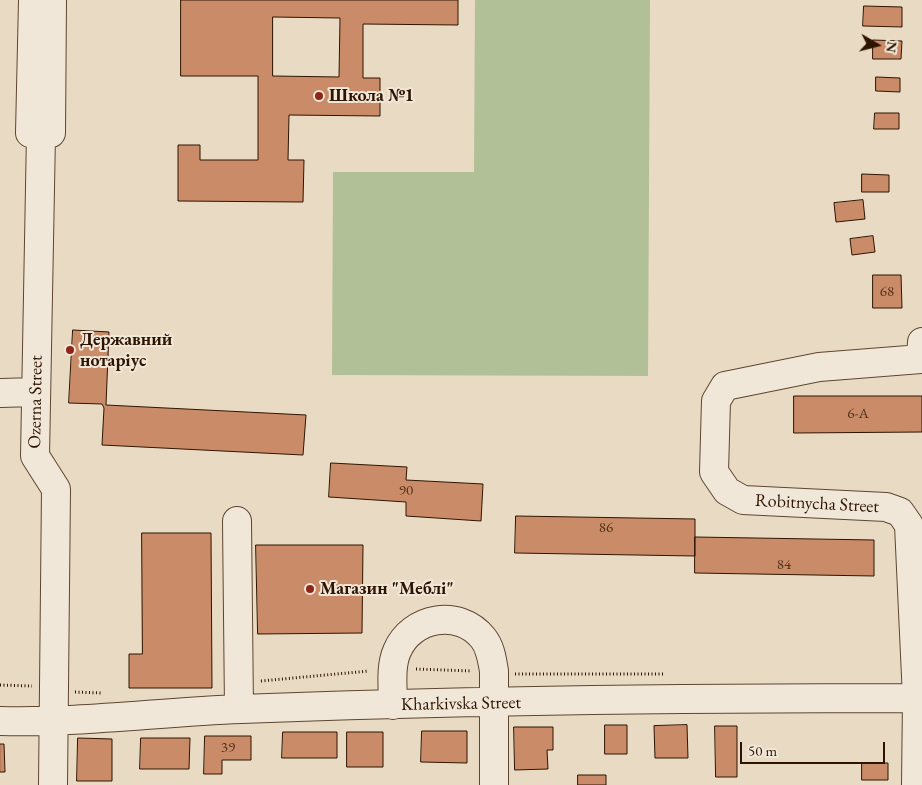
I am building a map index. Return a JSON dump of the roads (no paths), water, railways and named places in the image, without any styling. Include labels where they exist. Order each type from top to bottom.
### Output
[{"type":"street","points":[[33,0],[30,133],[41,134],[51,133],[52,0]]},
{"type":"street","name":"Ozerna Street","points":[[41,134],[35,456],[56,490],[53,785]]},
{"type":"street","name":"Robitnycha Street","points":[[916,785],[919,698],[909,525],[900,512],[886,507],[743,500],[727,491],[714,472],[716,401],[725,386],[820,367],[922,354]]},
{"type":"street","points":[[0,393],[36,392]]},
{"type":"street","points":[[237,521],[239,709]]},
{"type":"street","points":[[393,705],[393,669],[396,652],[405,637],[419,626],[436,620],[454,620],[470,627],[483,638],[491,654],[494,703],[494,785]]},
{"type":"street","name":"Kharkivska Street","points":[[0,721],[54,722],[239,709],[393,705],[919,698]]},
{"type":"place","name":"Школа №1","points":[[319,96]]},
{"type":"place","name":"Державний нотаріус","points":[[70,350]]},
{"type":"place","name":"Магазин \"Меблі\"","points":[[310,589]]}]
